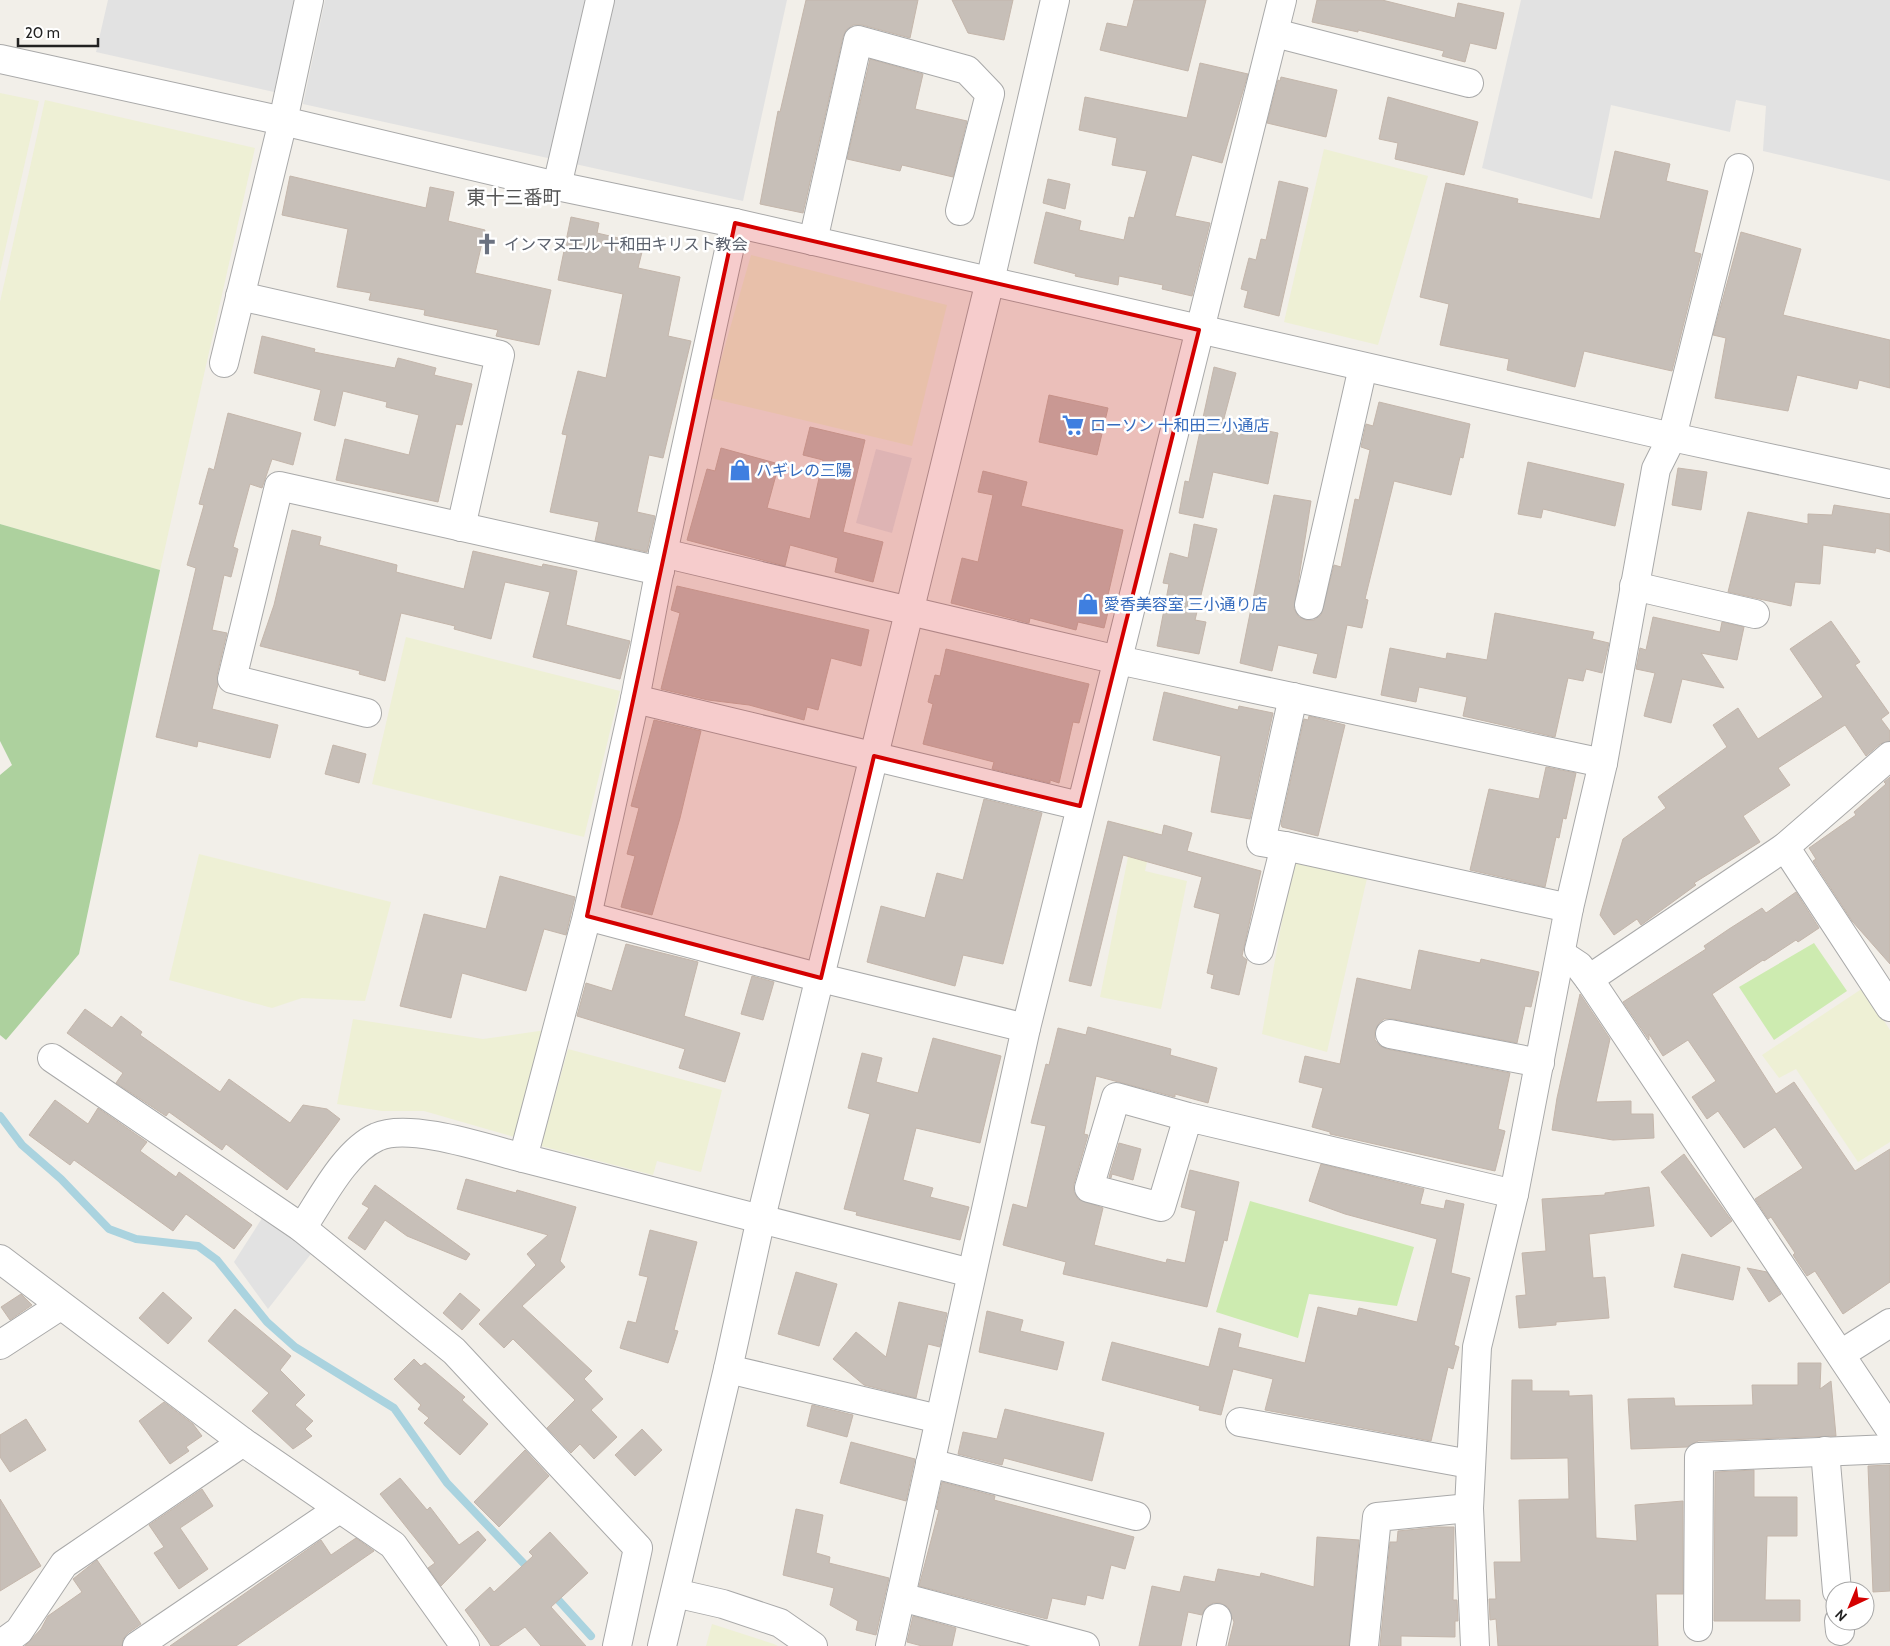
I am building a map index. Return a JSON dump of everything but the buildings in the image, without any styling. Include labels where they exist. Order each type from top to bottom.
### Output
[{"type":"street","points":[[224,363],[283,121],[309,0]]},
{"type":"street","points":[[557,186],[600,0]]},
{"type":"street","points":[[662,1646],[728,1369],[761,1218],[990,281],[1055,0]]},
{"type":"street","points":[[890,1646],[1026,1028],[1282,0]]},
{"type":"street","points":[[1275,33],[1469,82]]},
{"type":"street","points":[[813,241],[858,40],[967,70],[990,94],[960,211]]},
{"type":"street","points":[[0,59],[283,121],[557,186],[735,223],[1672,437],[1890,484]]},
{"type":"street","points":[[1475,1646],[1469,1508],[1476,1347],[1514,1194],[1561,954],[1568,908],[1603,763],[1656,469],[1672,437],[1739,168]]},
{"type":"street","points":[[523,1158],[587,916],[635,699],[662,562],[735,223]]},
{"type":"street","points":[[240,296],[500,355],[461,527]]},
{"type":"street","points":[[1309,605],[1363,367]]},
{"type":"street","points":[[367,713],[232,679],[279,486],[461,527],[662,562],[909,610],[1118,660],[1603,763]]},
{"type":"street","points":[[1634,586],[1755,614]]},
{"type":"street","points":[[1293,697],[1261,842],[1568,908]]},
{"type":"street","points":[[635,699],[1080,806]]},
{"type":"street","points":[[1589,979],[1785,847],[1890,756]]},
{"type":"street","points":[[1258,950],[1285,846]]},
{"type":"street","points":[[1785,847],[1890,1007]]},
{"type":"street","points":[[587,916],[821,978],[1026,1028]]},
{"type":"street","points":[[1561,954],[1579,966],[1589,979],[1842,1354],[1890,1429]]},
{"type":"street","points":[[1390,1034],[1540,1063]]},
{"type":"street","points":[[52,1058],[302,1228],[454,1351],[638,1548],[617,1646]]},
{"type":"street","points":[[1188,1117],[1514,1194]]},
{"type":"street","points":[[302,1228],[342,1167],[357,1151],[377,1137],[402,1132],[440,1138],[523,1158],[761,1218],[971,1274]]},
{"type":"street","points":[[0,1259],[243,1442],[339,1510],[393,1545],[465,1646]]},
{"type":"street","points":[[0,1345],[60,1306]]},
{"type":"street","points":[[1842,1354],[1890,1323]]},
{"type":"street","points":[[728,1369],[939,1419]]},
{"type":"street","points":[[1240,1422],[1470,1464]]},
{"type":"street","points":[[0,1645],[19,1631],[64,1564],[243,1442]]},
{"type":"street","points":[[1698,1627],[1699,1457],[1890,1449]]},
{"type":"street","points":[[1825,1451],[1836,1581]]},
{"type":"street","points":[[930,1463],[1136,1516]]},
{"type":"street","points":[[1364,1646],[1378,1517],[1469,1508]]},
{"type":"street","points":[[137,1646],[339,1510]]},
{"type":"street","points":[[675,1593],[723,1604],[780,1623],[813,1646]]},
{"type":"street","points":[[901,1597],[1085,1646]]},
{"type":"street","points":[[1210,1646],[1217,1618]]},
{"type":"highlighted area","points":[[735,223],[1199,330],[1080,806],[874,756],[821,978],[587,916]]},
{"type":"green space","points":[[0,93],[39,101],[0,272]]},
{"type":"green space","points":[[45,100],[255,148],[160,570],[0,524],[0,302]]},
{"type":"green space","points":[[1324,149],[1428,176],[1378,345],[1284,322]]},
{"type":"green space","points":[[751,255],[947,305],[912,446],[710,398]]},
{"type":"green space","points":[[0,524],[160,570],[79,954],[6,1040],[0,1035],[0,775],[12,765],[0,741]]},
{"type":"green space","points":[[406,637],[620,691],[584,837],[372,784]]},
{"type":"green space","points":[[1134,827],[1154,831],[1145,871],[1187,881],[1161,1009],[1100,997]]},
{"type":"green space","points":[[199,854],[391,902],[365,1001],[302,998],[272,1008],[169,980]]},
{"type":"green space","points":[[1293,858],[1368,874],[1327,1052],[1262,1034]]},
{"type":"green space","points":[[1814,943],[1847,991],[1774,1040],[1739,987]]},
{"type":"green space","points":[[1863,988],[1890,1030],[1890,1142],[1858,1162],[1796,1069],[1779,1078],[1762,1055]]},
{"type":"green space","points":[[353,1019],[483,1039],[546,1030],[518,1138],[424,1111],[382,1111],[337,1104]]},
{"type":"green space","points":[[568,1049],[722,1090],[701,1172],[657,1161],[653,1175],[541,1146]]},
{"type":"green space","points":[[1250,1201],[1414,1247],[1397,1306],[1309,1294],[1298,1338],[1216,1312]]},
{"type":"green space","points":[[712,1624],[774,1644],[778,1646],[706,1646]]},
{"type":"shaded area","points":[[108,0],[295,0],[274,92],[96,52]]},
{"type":"shaded area","points":[[325,0],[787,0],[743,201],[303,104]]},
{"type":"shaded area","points":[[1521,0],[1890,0],[1890,181],[1763,151],[1766,106],[1736,100],[1730,132],[1611,105],[1592,199],[1482,168]]},
{"type":"shaded area","points":[[876,449],[912,458],[892,533],[856,523]]},
{"type":"shaded area","points":[[266,1212],[314,1250],[268,1309],[234,1262]]},
{"type":"waterway","points":[[0,1116],[22,1145],[61,1179],[109,1229],[136,1239],[198,1246],[217,1260],[267,1322],[295,1347],[394,1408],[447,1483],[530,1570]]},
{"type":"waterway","points":[[552,1593],[591,1636]]},
{"type":"place","name":"インマヌエル 十和田キリスト教会","points":[[487,244]]},
{"type":"place","name":"ローソン 十和田三小通店","points":[[1073,425]]},
{"type":"place","name":"ハギレの三陽","points":[[740,470]]},
{"type":"place","name":"愛香美容室 三小通り店","points":[[1088,604]]},
{"type":"district","name":"東十三番町","points":[[514,197]]}]
